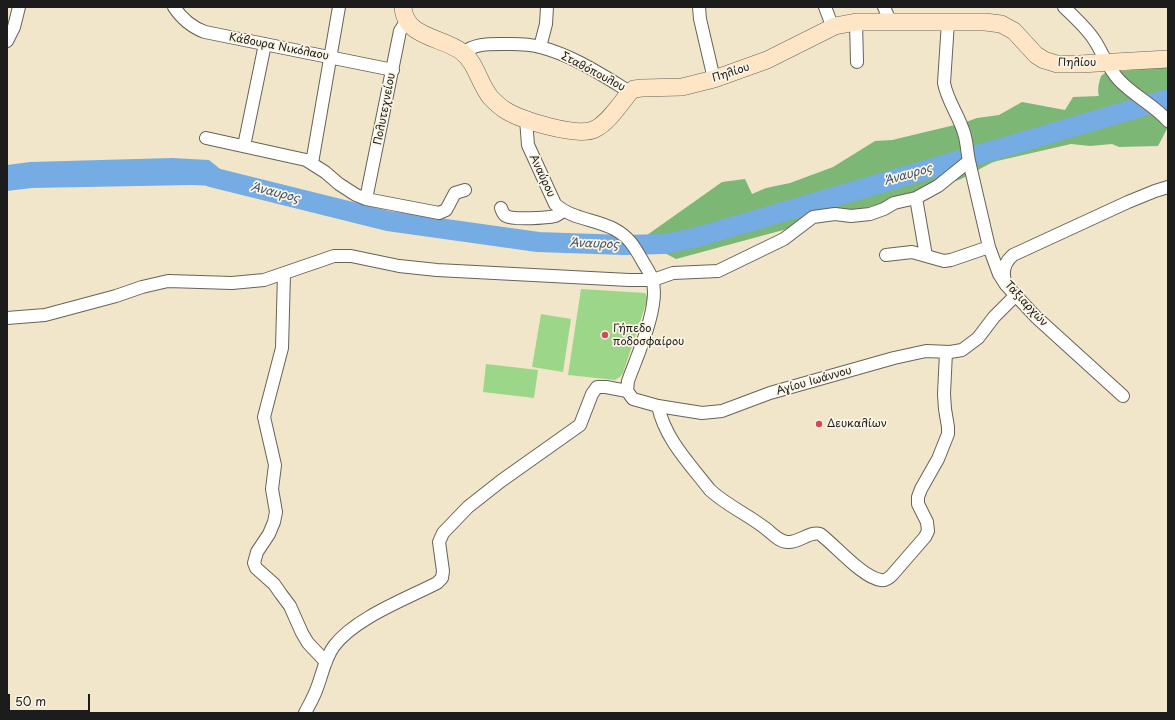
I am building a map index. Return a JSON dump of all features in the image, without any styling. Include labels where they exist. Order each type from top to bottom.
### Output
[{"type":"main road","points":[[405,14],[416,30],[454,47],[463,53],[471,62],[485,89],[495,102],[504,110],[526,119],[576,132],[593,130],[604,122],[630,92]]},
{"type":"main road","name":"Πηλίου","points":[[630,92],[642,88],[682,87],[714,79],[773,58],[841,24],[856,22],[887,14],[948,22],[991,22],[1005,25],[1014,31],[1036,55],[1054,63],[1066,64],[1168,59]]},
{"type":"street","points":[[7,41],[14,27],[19,7]]},
{"type":"street","name":"Κάβουρα Νικόλαου","points":[[174,7],[186,21],[198,29],[393,70]]},
{"type":"street","points":[[312,163],[339,7]]},
{"type":"street","points":[[540,47],[546,24],[547,7]]},
{"type":"street","points":[[699,7],[700,19],[714,79]]},
{"type":"street","points":[[825,7],[833,28]]},
{"type":"street","points":[[1064,7],[1090,35],[1106,62],[1125,86],[1160,112],[1168,121]]},
{"type":"street","name":"Πολυτεχνείου","points":[[366,199],[400,31],[405,14]]},
{"type":"street","points":[[856,22],[857,62]]},
{"type":"street","name":"Ταξιαρχών","points":[[948,22],[944,83],[964,134],[989,247],[999,274],[1015,296],[1036,317],[1123,396]]},
{"type":"street","points":[[244,146],[265,44]]},
{"type":"street","name":"Σταθόπουλου","points":[[463,53],[471,48],[486,44],[520,44],[540,47],[574,60],[630,92]]},
{"type":"street","name":"Αναύρου","points":[[526,119],[528,145],[556,204],[563,211]]},
{"type":"street","points":[[206,138],[298,158],[312,163],[338,184],[366,199],[439,213],[446,210],[455,193],[465,190]]},
{"type":"street","points":[[7,318],[45,314],[116,296],[168,280],[232,284],[264,280],[334,256],[352,256],[387,264],[437,270],[629,280],[653,280],[673,273],[718,271],[784,239],[804,222],[813,217],[835,214],[851,216],[870,214],[884,209],[894,203],[916,198],[938,186],[969,160]]},
{"type":"street","points":[[1006,284],[1003,276],[1004,270],[1007,261],[1013,255],[1128,202],[1168,187]]},
{"type":"street","points":[[916,198],[926,256]]},
{"type":"street","points":[[501,208],[507,217],[514,218],[556,216],[563,211],[593,220],[613,229],[629,239],[636,248],[653,280],[654,296],[650,317],[628,381],[627,391]]},
{"type":"street","points":[[886,255],[909,252],[944,261],[989,247]]},
{"type":"street","points":[[284,274],[282,348],[264,417],[275,465],[272,489],[276,512],[269,534],[257,552],[254,563],[256,568],[274,584],[290,606],[308,643],[326,662],[317,689],[305,713]]},
{"type":"street","name":"Αγίου Ιωάννου","points":[[326,662],[334,646],[358,624],[385,608],[437,583],[442,578],[443,571],[439,542],[443,533],[468,507],[501,481],[580,425],[589,400],[597,387],[627,391],[633,399],[658,406],[702,413],[714,413],[770,393],[894,358],[926,351],[957,352],[974,342],[994,317],[1015,296]]},
{"type":"street","points":[[658,406],[671,440],[716,496],[755,520],[782,541],[792,542],[817,533],[866,573],[880,580],[886,580],[925,538],[928,531],[928,522],[918,504],[918,497],[938,459],[948,434],[944,394],[946,352]]},
{"type":"green space","points":[[1168,66],[1168,127],[1158,146],[1119,147],[1112,144],[1090,146],[1071,144],[997,161],[961,179],[924,192],[676,259],[640,240],[722,182],[745,179],[752,194],[766,188],[790,183],[833,167],[875,141],[892,140],[963,123],[977,118],[999,115],[1022,102],[1065,110],[1073,97],[1099,96],[1098,88],[1101,76],[1105,73]]},
{"type":"green space","name":"Γήπεδο ποδοσφαίρου","points":[[581,289],[645,293],[648,298],[623,373],[615,380],[568,375]]},
{"type":"green space","points":[[541,314],[571,319],[563,372],[532,367]]},
{"type":"green space","points":[[486,364],[538,370],[534,398],[483,392]]},
{"type":"water","points":[[172,158],[209,160],[242,187],[192,185],[32,188],[7,191],[7,165],[30,162]]},
{"type":"waterway","name":"Άναυρος","points":[[211,177],[388,221],[538,242],[624,245],[664,244],[694,238],[1168,99]]},
{"type":"place","name":"Γήπεδο ποδοσφαίρου","points":[[605,335]]},
{"type":"place","name":"Δευκαλίων","points":[[819,424]]}]
